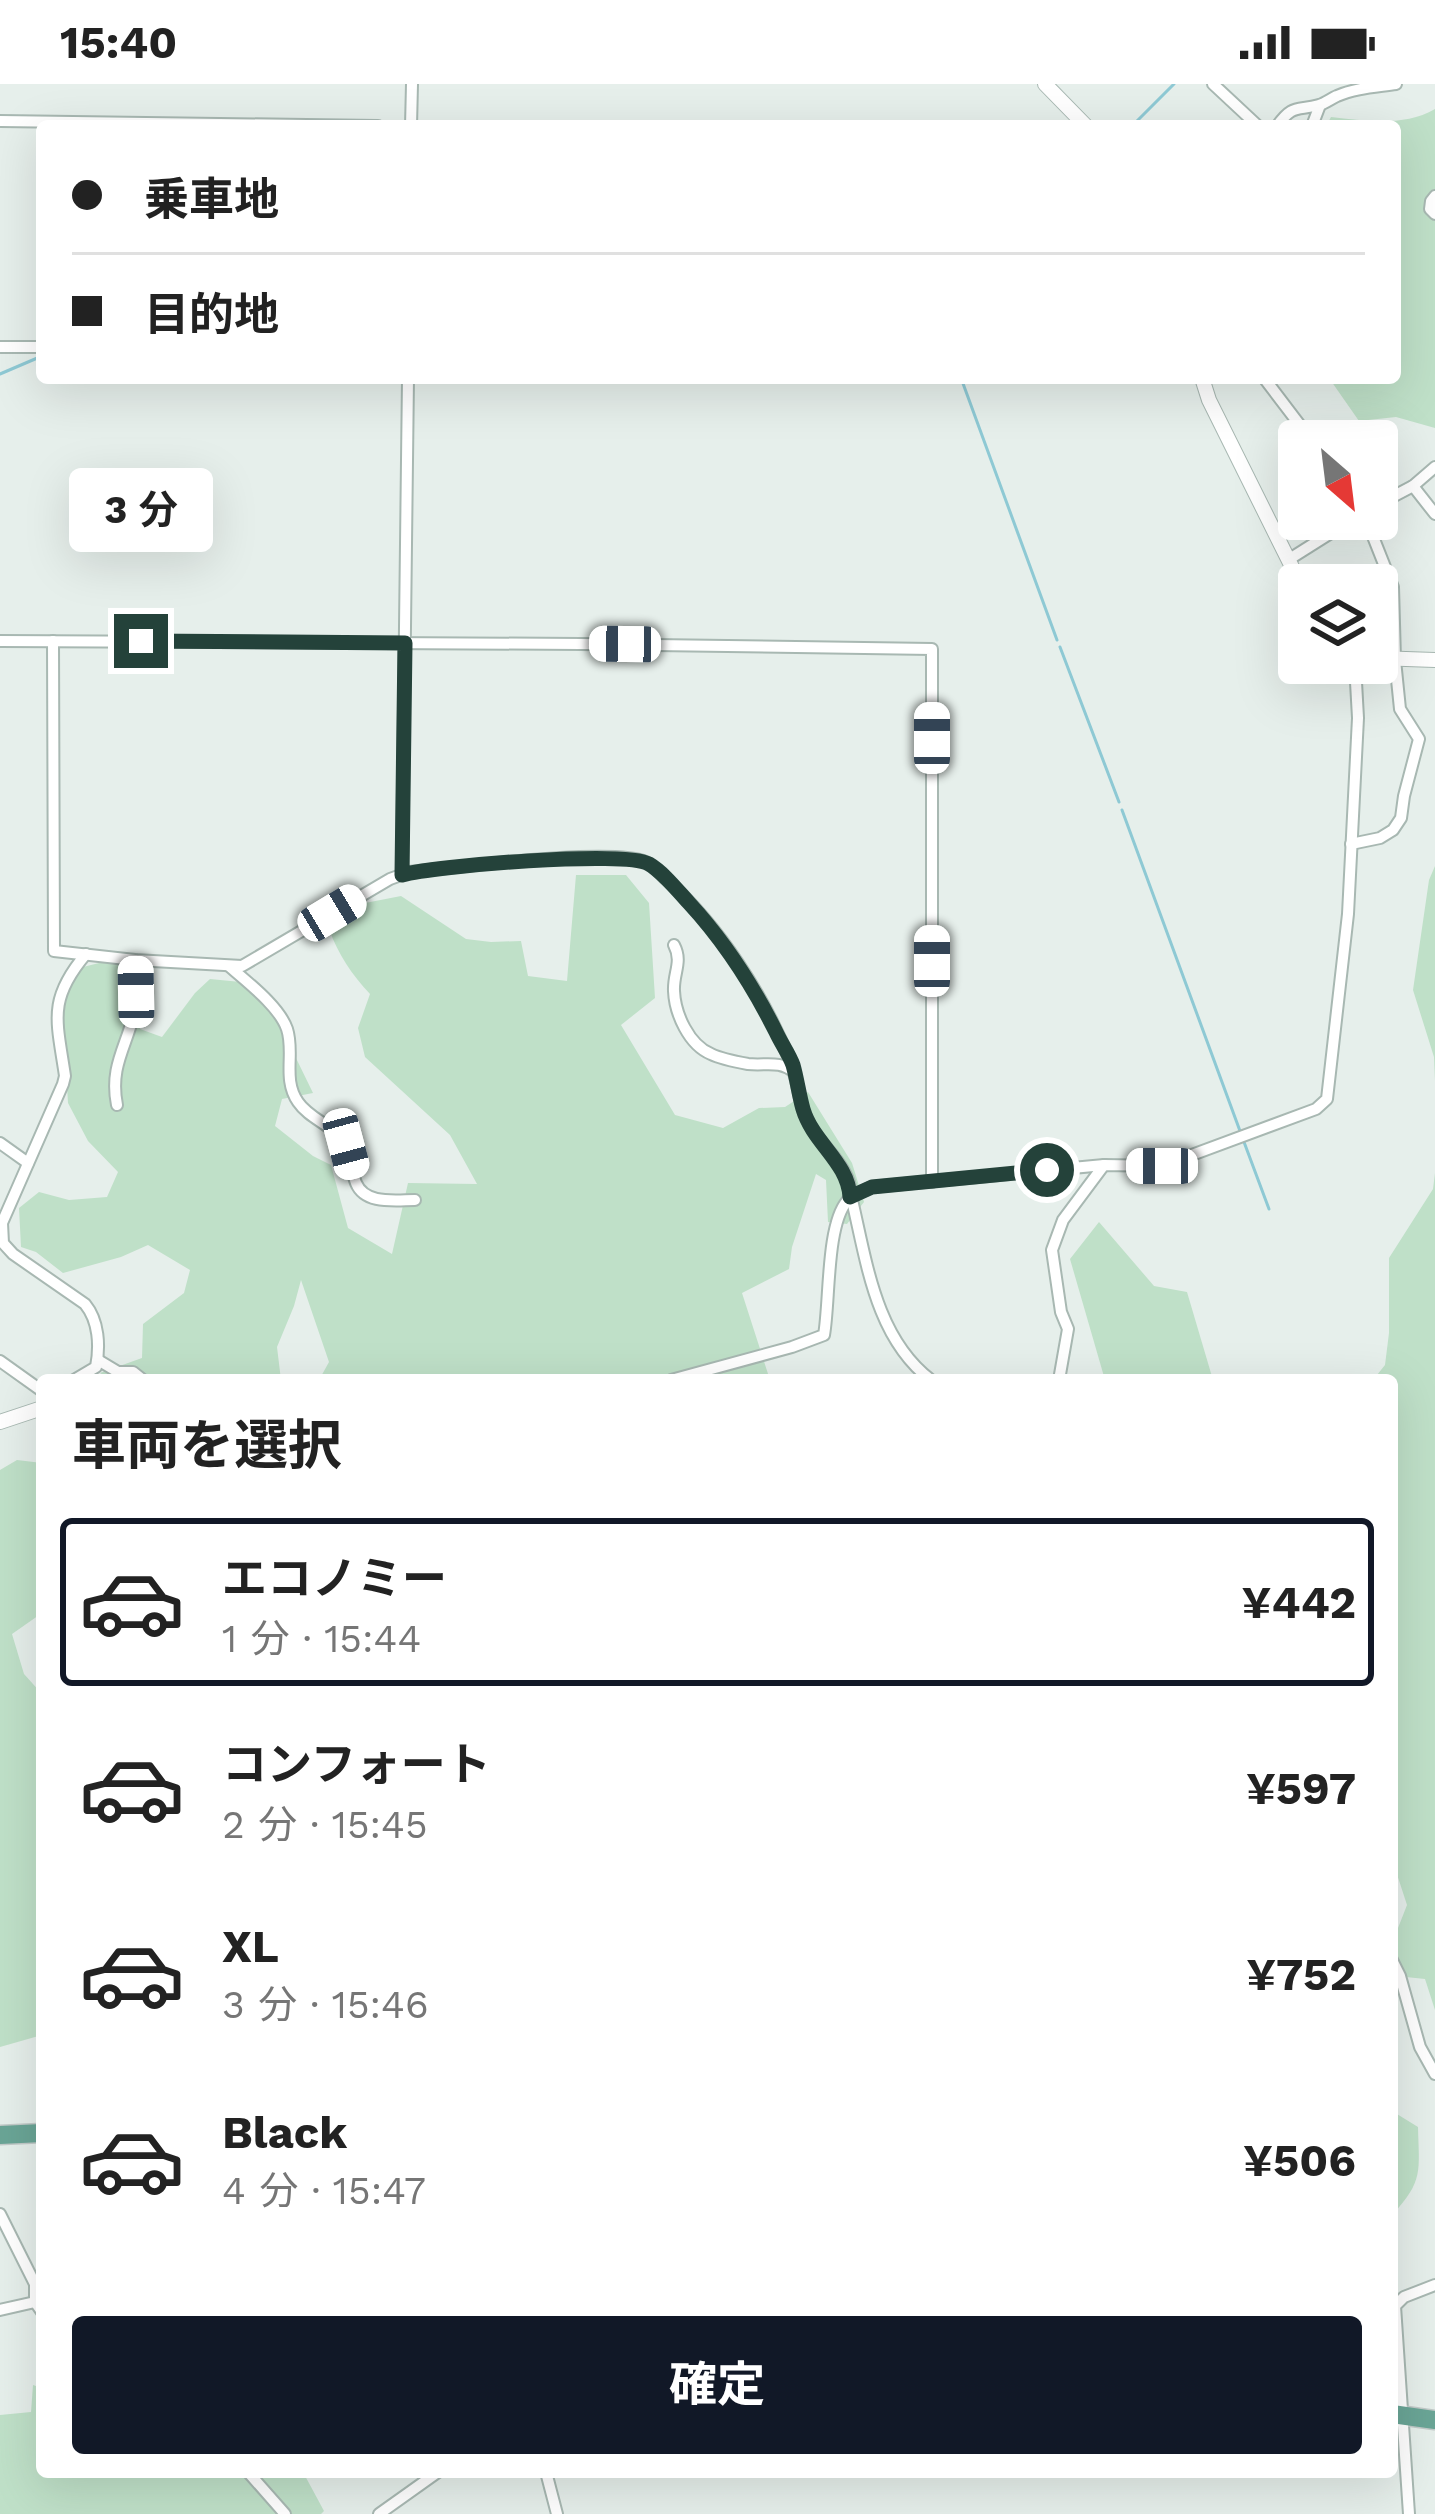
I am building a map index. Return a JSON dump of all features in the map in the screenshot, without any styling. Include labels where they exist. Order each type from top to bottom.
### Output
[{"type":"main road","points":[[0,2135],[36,2133]]},
{"type":"main road","points":[[1398,2415],[1435,2420]]},
{"type":"street","points":[[411,120],[412,84]]},
{"type":"street","points":[[1045,84],[1080,120]]},
{"type":"street","points":[[1213,84],[1252,120]]},
{"type":"street","points":[[1281,120],[1288,111],[1303,106],[1396,84]]},
{"type":"street","points":[[1314,120],[1320,105]]},
{"type":"street","points":[[0,121],[36,121]]},
{"type":"street","points":[[1435,196],[1430,209],[1435,214]]},
{"type":"street","points":[[0,347],[36,347]]},
{"type":"street","points":[[402,875],[408,384]]},
{"type":"street","points":[[1204,384],[1290,564]]},
{"type":"street","points":[[1269,384],[1296,420]]},
{"type":"street","points":[[1398,494],[1435,466]]},
{"type":"street","points":[[1412,486],[1435,514]]},
{"type":"street","points":[[1288,560],[1320,540]]},
{"type":"street","points":[[0,641],[932,649],[932,1182]]},
{"type":"street","points":[[53,641],[54,951],[242,966],[402,875],[578,858],[647,862],[702,917],[742,970],[784,1047],[804,1114],[850,1183],[882,1315],[903,1354],[925,1374]]},
{"type":"street","points":[[1398,660],[1435,660]]},
{"type":"street","points":[[693,1374],[824,1334],[832,1251],[842,1210],[850,1197],[872,1187],[1104,1165],[1162,1166],[1316,1109],[1327,1099],[1348,914],[1356,684]]},
{"type":"street","points":[[1351,844],[1380,838],[1394,830],[1401,818],[1419,739],[1400,709],[1397,684]]},
{"type":"street","points":[[674,945],[679,963],[674,994],[696,1045],[709,1054],[750,1064],[788,1066],[794,1072]]},
{"type":"street","points":[[84,1374],[98,1360],[93,1314],[13,1254],[3,1243],[2,1223],[65,1076],[56,1002],[86,954]]},
{"type":"street","points":[[117,1105],[115,1071],[135,1011],[136,960]]},
{"type":"street","points":[[229,966],[282,1020],[288,1031],[289,1082],[296,1100],[346,1144],[357,1187],[373,1199],[415,1200]]},
{"type":"street","points":[[0,1143],[28,1163]]},
{"type":"street","points":[[1060,1374],[1068,1329],[1052,1250],[1064,1220],[1104,1165]]},
{"type":"street","points":[[98,1360],[118,1372],[136,1374]]},
{"type":"street","points":[[0,1361],[36,1387]]},
{"type":"street","points":[[0,1422],[36,1410]]},
{"type":"street","points":[[1398,1972],[1420,2047],[1435,2074]]},
{"type":"street","points":[[0,2214],[36,2290]]},
{"type":"street","points":[[1398,2303],[1435,2285]]},
{"type":"street","points":[[0,2310],[36,2307]]},
{"type":"street","points":[[1398,2430],[1409,2514]]},
{"type":"street","points":[[253,2478],[285,2514]]},
{"type":"street","points":[[379,2514],[430,2478]]},
{"type":"street","points":[[547,2478],[556,2514]]},
{"type":"green space","points":[[1435,109],[1435,428],[1396,417],[1358,420],[1333,384],[1401,384],[1398,120]]},
{"type":"green space","points":[[1435,866],[1435,1081],[1434,1057],[1413,990]]},
{"type":"green space","points":[[576,875],[626,875],[649,903],[655,998],[621,1025],[675,1115],[723,1128],[759,1108],[785,1107],[808,1092],[852,1163],[864,1202],[847,1224],[828,1222],[826,1180],[816,1174],[789,1269],[742,1293],[768,1374],[322,1374],[329,1362],[301,1280],[277,1347],[280,1374],[100,1373],[142,1358],[143,1324],[184,1293],[190,1270],[148,1245],[63,1273],[36,1252],[21,1247],[19,1208],[39,1192],[69,1200],[107,1197],[118,1172],[88,1141],[68,1103],[62,1001],[83,967],[107,961],[132,965],[140,1029],[162,1037],[210,979],[260,984],[313,1093],[282,1099],[275,1126],[331,1165],[348,1228],[392,1254],[408,1183],[477,1184],[450,1135],[365,1057],[358,1028],[370,994],[346,964],[329,929],[360,904],[401,896],[466,939],[521,941],[528,976],[567,981]]},
{"type":"green space","points":[[1435,1173],[1435,2010],[1425,1979],[1406,1977],[1398,1965],[1398,1928],[1407,1905],[1398,1877],[1398,1374],[1378,1374],[1385,1365],[1389,1333],[1389,1258],[1433,1189]]},
{"type":"green space","points":[[1099,1222],[1154,1286],[1187,1292],[1211,1374],[1103,1374],[1070,1259]]},
{"type":"green space","points":[[17,1460],[36,1462],[36,1617],[12,1634],[24,1674],[36,1687],[36,2037],[0,2047],[0,1470]]},
{"type":"green space","points":[[1398,2115],[1418,2127],[1417,2175],[1398,2208]]},
{"type":"green space","points":[[33,2385],[36,2478],[306,2478],[324,2511],[0,2514],[0,2415],[31,2412]]},
{"type":"waterway","points":[[1138,120],[1174,84]]},
{"type":"waterway","points":[[0,374],[36,359]]},
{"type":"waterway","points":[[963,384],[1057,640]]},
{"type":"waterway","points":[[1060,647],[1119,802]]},
{"type":"waterway","points":[[1122,810],[1240,1131]]},
{"type":"waterway","points":[[1244,1142],[1269,1209]]},
{"type":"route","points":[[141,641],[405,643],[402,875],[578,858],[647,862],[711,927],[755,991],[793,1066],[804,1114],[850,1183],[850,1197],[872,1187],[1047,1170]]}]
